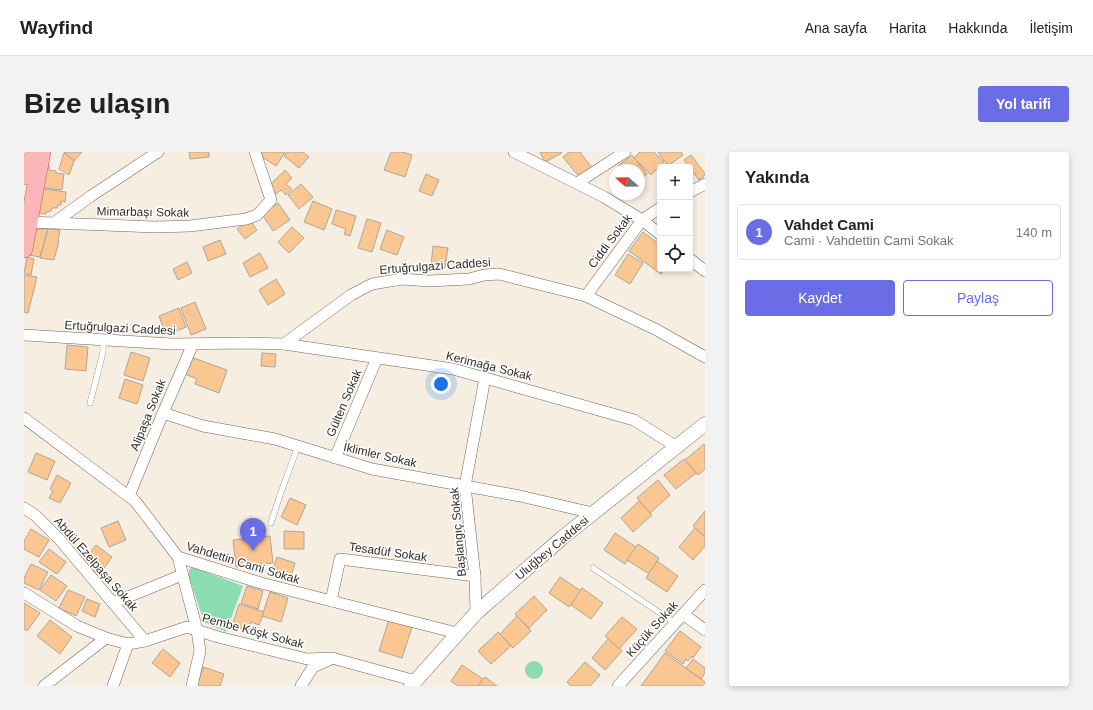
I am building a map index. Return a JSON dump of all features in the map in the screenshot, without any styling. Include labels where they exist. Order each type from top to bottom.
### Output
[{"type":"main road","points":[[24,176],[28,152]]},
{"type":"main road","points":[[24,249],[42,152]]},
{"type":"street","points":[[55,222],[90,196],[158,152]]},
{"type":"street","name":"Mimarbaşı Sokak","points":[[29,222],[155,227],[190,226],[246,219],[257,215],[271,200],[255,152]]},
{"type":"street","points":[[514,152],[604,197],[642,220],[657,232]]},
{"type":"street","points":[[577,183],[625,152]]},
{"type":"street","points":[[693,190],[705,184]]},
{"type":"street","name":"Ciddi Sokak","points":[[586,296],[642,220],[657,210]]},
{"type":"street","points":[[693,261],[705,271]]},
{"type":"street","name":"Ertuğrulgazi Caddesi","points":[[24,335],[172,344],[284,344],[351,295],[372,284],[402,279],[429,281],[469,279],[484,275],[499,274],[586,296],[657,330],[705,356]]},
{"type":"street","name":"Alipaşa Sokak","points":[[129,496],[193,344]]},
{"type":"street","name":"Kerimağa Sokak","points":[[284,344],[453,368],[634,420],[677,447]]},
{"type":"street","name":"Gülten Sokak","points":[[335,458],[376,358]]},
{"type":"street","name":"Başlangıç Sokak","points":[[476,613],[475,576],[465,486],[485,378]]},
{"type":"street","name":"İklimler Sokak","points":[[163,413],[203,426],[298,446],[372,469],[520,496],[593,513]]},
{"type":"street","name":"Vahdettin Cami Sokak","points":[[24,418],[135,501],[178,556],[261,583],[457,633]]},
{"type":"street","name":"Uluğbey Caddesi","points":[[414,683],[476,613],[562,538],[705,424]]},
{"type":"street","name":"Abdül Ezelpaşa Sokak","points":[[24,508],[35,515],[60,540],[145,641]]},
{"type":"street","points":[[178,556],[197,630],[200,651],[192,686]]},
{"type":"street","name":"Tesadüf Sokak","points":[[331,601],[340,559],[475,576]]},
{"type":"street","points":[[114,603],[182,575]]},
{"type":"street","name":"Küçük Sokak","points":[[618,686],[705,590]]},
{"type":"street","name":"Pembe Köşk Sokak","points":[[24,594],[77,626],[106,638],[128,644],[145,641],[187,627],[218,637],[307,658],[332,658],[414,683]]},
{"type":"street","points":[[683,614],[705,630]]},
{"type":"street","points":[[44,686],[106,638]]},
{"type":"street","points":[[113,686],[128,644]]},
{"type":"street","points":[[302,686],[313,667],[332,658]]},
{"type":"lane","points":[[90,403],[103,352],[103,340]]},
{"type":"lane","points":[[271,524],[298,446]]},
{"type":"lane","points":[[593,568],[675,623]]},
{"type":"green space","points":[[192,567],[243,586],[226,632],[204,622],[189,577],[189,570]]},
{"type":"green space","points":[[530,661],[538,661],[543,666],[541,677],[538,679],[530,679],[525,674],[525,666]]},
{"type":"building","points":[[64,152],[82,152],[74,161]]},
{"type":"building","points":[[189,152],[209,152],[209,157],[190,159]]},
{"type":"building","points":[[261,152],[285,152],[276,166],[259,155]]},
{"type":"building","points":[[287,152],[303,152],[309,157],[299,168],[284,156]]},
{"type":"building","points":[[391,152],[403,152],[412,155],[405,177],[384,170]]},
{"type":"building","points":[[540,152],[561,152],[562,153],[545,162]]},
{"type":"building","points":[[569,152],[580,152],[592,168],[580,178],[563,157]]},
{"type":"building","points":[[640,152],[654,152],[664,162],[662,164],[657,164],[657,169],[651,175],[645,169],[645,164],[640,164],[634,158]]},
{"type":"building","points":[[658,152],[681,152],[683,155],[671,164],[667,164]]},
{"type":"building","points":[[64,153],[74,161],[69,175],[59,169]]},
{"type":"building","points":[[632,155],[639,164],[621,164]]},
{"type":"building","points":[[691,155],[705,175],[699,180],[693,172],[693,164],[687,164],[684,160]]},
{"type":"building","points":[[40,164],[49,165],[49,170],[64,174],[62,190],[37,187]]},
{"type":"building","points":[[285,170],[292,178],[286,184],[292,189],[286,195],[281,190],[276,194],[269,186]]},
{"type":"building","points":[[426,174],[439,180],[432,196],[419,191]]},
{"type":"building","points":[[301,184],[313,197],[299,209],[288,195]]},
{"type":"building","points":[[37,188],[66,192],[65,202],[61,201],[61,205],[58,205],[57,208],[52,208],[51,211],[46,212],[46,214],[34,212]]},
{"type":"building","points":[[313,201],[332,209],[324,230],[304,222]]},
{"type":"building","points":[[278,203],[290,220],[273,231],[262,214]]},
{"type":"building","points":[[336,210],[356,216],[350,236],[344,234],[346,229],[332,224]]},
{"type":"building","points":[[249,219],[257,230],[245,239],[237,229]]},
{"type":"building","points":[[367,219],[381,223],[372,252],[358,248]]},
{"type":"building","points":[[292,227],[304,238],[289,253],[278,242]]},
{"type":"building","points":[[48,229],[40,257],[29,255],[31,231]]},
{"type":"building","points":[[48,229],[60,230],[54,260],[40,258]]},
{"type":"building","points":[[387,230],[404,237],[397,255],[380,249]]},
{"type":"building","points":[[643,232],[657,243],[657,271],[629,251]]},
{"type":"building","points":[[220,240],[226,254],[208,261],[203,247]]},
{"type":"building","points":[[433,246],[448,248],[445,268],[431,266]]},
{"type":"building","points":[[260,253],[268,268],[250,277],[243,263]]},
{"type":"building","points":[[628,254],[643,263],[630,284],[615,275]]},
{"type":"building","points":[[27,257],[34,259],[31,275],[24,273]]},
{"type":"building","points":[[187,262],[192,273],[178,280],[173,269]]},
{"type":"building","points":[[24,275],[37,277],[28,313],[24,312]]},
{"type":"building","points":[[276,279],[285,294],[268,305],[259,290]]},
{"type":"building","points":[[195,302],[206,329],[191,335],[181,308]]},
{"type":"building","points":[[179,308],[186,327],[166,335],[159,316]]},
{"type":"building","points":[[67,345],[88,347],[86,371],[65,369]]},
{"type":"building","points":[[131,352],[150,358],[143,381],[124,375]]},
{"type":"building","points":[[262,353],[276,354],[275,367],[261,366]]},
{"type":"building","points":[[191,357],[227,370],[219,393],[195,384],[197,379],[185,374]]},
{"type":"building","points":[[125,379],[143,385],[137,404],[119,398]]},
{"type":"building","points":[[704,444],[705,469],[698,475],[685,460]]},
{"type":"building","points":[[36,453],[55,461],[47,480],[28,472]]},
{"type":"building","points":[[684,459],[696,473],[676,489],[664,475]]},
{"type":"building","points":[[57,475],[71,483],[60,503],[49,498],[53,491],[50,489]]},
{"type":"building","points":[[658,480],[670,495],[650,513],[637,498]]},
{"type":"building","points":[[290,498],[306,505],[297,525],[281,517]]},
{"type":"building","points":[[639,501],[652,515],[633,532],[621,518]]},
{"type":"building","points":[[705,511],[705,537],[693,526]]},
{"type":"building","points":[[118,521],[126,540],[109,547],[101,528]]},
{"type":"building","points":[[695,528],[705,537],[705,546],[693,560],[679,547]]},
{"type":"building","points":[[31,529],[49,540],[39,557],[24,549],[24,541]]},
{"type":"building","points":[[284,531],[304,532],[304,549],[284,549]]},
{"type":"building","points":[[615,533],[636,547],[625,564],[604,550]]},
{"type":"building","points":[[270,536],[273,563],[236,567],[233,540]]},
{"type":"building","points":[[638,544],[659,558],[649,574],[627,560]]},
{"type":"building","points":[[96,545],[112,557],[99,575],[82,562]]},
{"type":"building","points":[[49,549],[66,562],[57,574],[39,562]]},
{"type":"building","points":[[277,557],[295,563],[290,580],[271,575]]},
{"type":"building","points":[[657,561],[678,576],[667,592],[646,578]]},
{"type":"building","points":[[31,564],[48,572],[39,590],[24,583],[24,578]]},
{"type":"building","points":[[51,575],[67,586],[56,601],[40,590]]},
{"type":"building","points":[[560,577],[581,591],[569,607],[549,593]]},
{"type":"building","points":[[247,586],[263,591],[258,609],[241,603]]},
{"type":"building","points":[[582,588],[603,603],[591,619],[571,605]]},
{"type":"building","points":[[68,590],[85,597],[76,616],[59,608]]},
{"type":"building","points":[[270,592],[288,598],[281,622],[262,616]]},
{"type":"building","points":[[534,596],[547,610],[529,628],[515,614]]},
{"type":"building","points":[[87,599],[100,604],[95,617],[82,611]]},
{"type":"building","points":[[24,603],[40,613],[27,631],[24,629]]},
{"type":"building","points":[[239,604],[264,612],[259,625],[251,622],[248,631],[232,626]]},
{"type":"building","points":[[517,616],[531,631],[513,648],[500,634]]},
{"type":"building","points":[[622,617],[637,629],[619,649],[605,636]]},
{"type":"building","points":[[389,619],[412,627],[402,658],[379,651]]},
{"type":"building","points":[[50,620],[72,637],[60,654],[37,636]]},
{"type":"building","points":[[680,631],[701,647],[693,658],[692,656],[688,661],[686,659],[683,664],[665,651]]},
{"type":"building","points":[[498,632],[511,646],[491,664],[478,651]]},
{"type":"building","points":[[608,639],[622,651],[605,670],[592,658]]},
{"type":"building","points":[[163,649],[180,663],[170,677],[152,663]]},
{"type":"building","points":[[665,653],[705,682],[705,686],[641,686]]},
{"type":"building","points":[[693,659],[705,668],[705,673],[701,679],[686,668]]},
{"type":"building","points":[[585,662],[600,675],[590,686],[571,686],[567,682]]},
{"type":"building","points":[[462,665],[483,679],[478,686],[458,686],[451,681]]},
{"type":"building","points":[[203,667],[224,674],[220,686],[197,686]]},
{"type":"building","points":[[485,677],[497,686],[478,686]]},
{"type":"place","name":"Vahdet Cami","points":[[253,551]]}]
